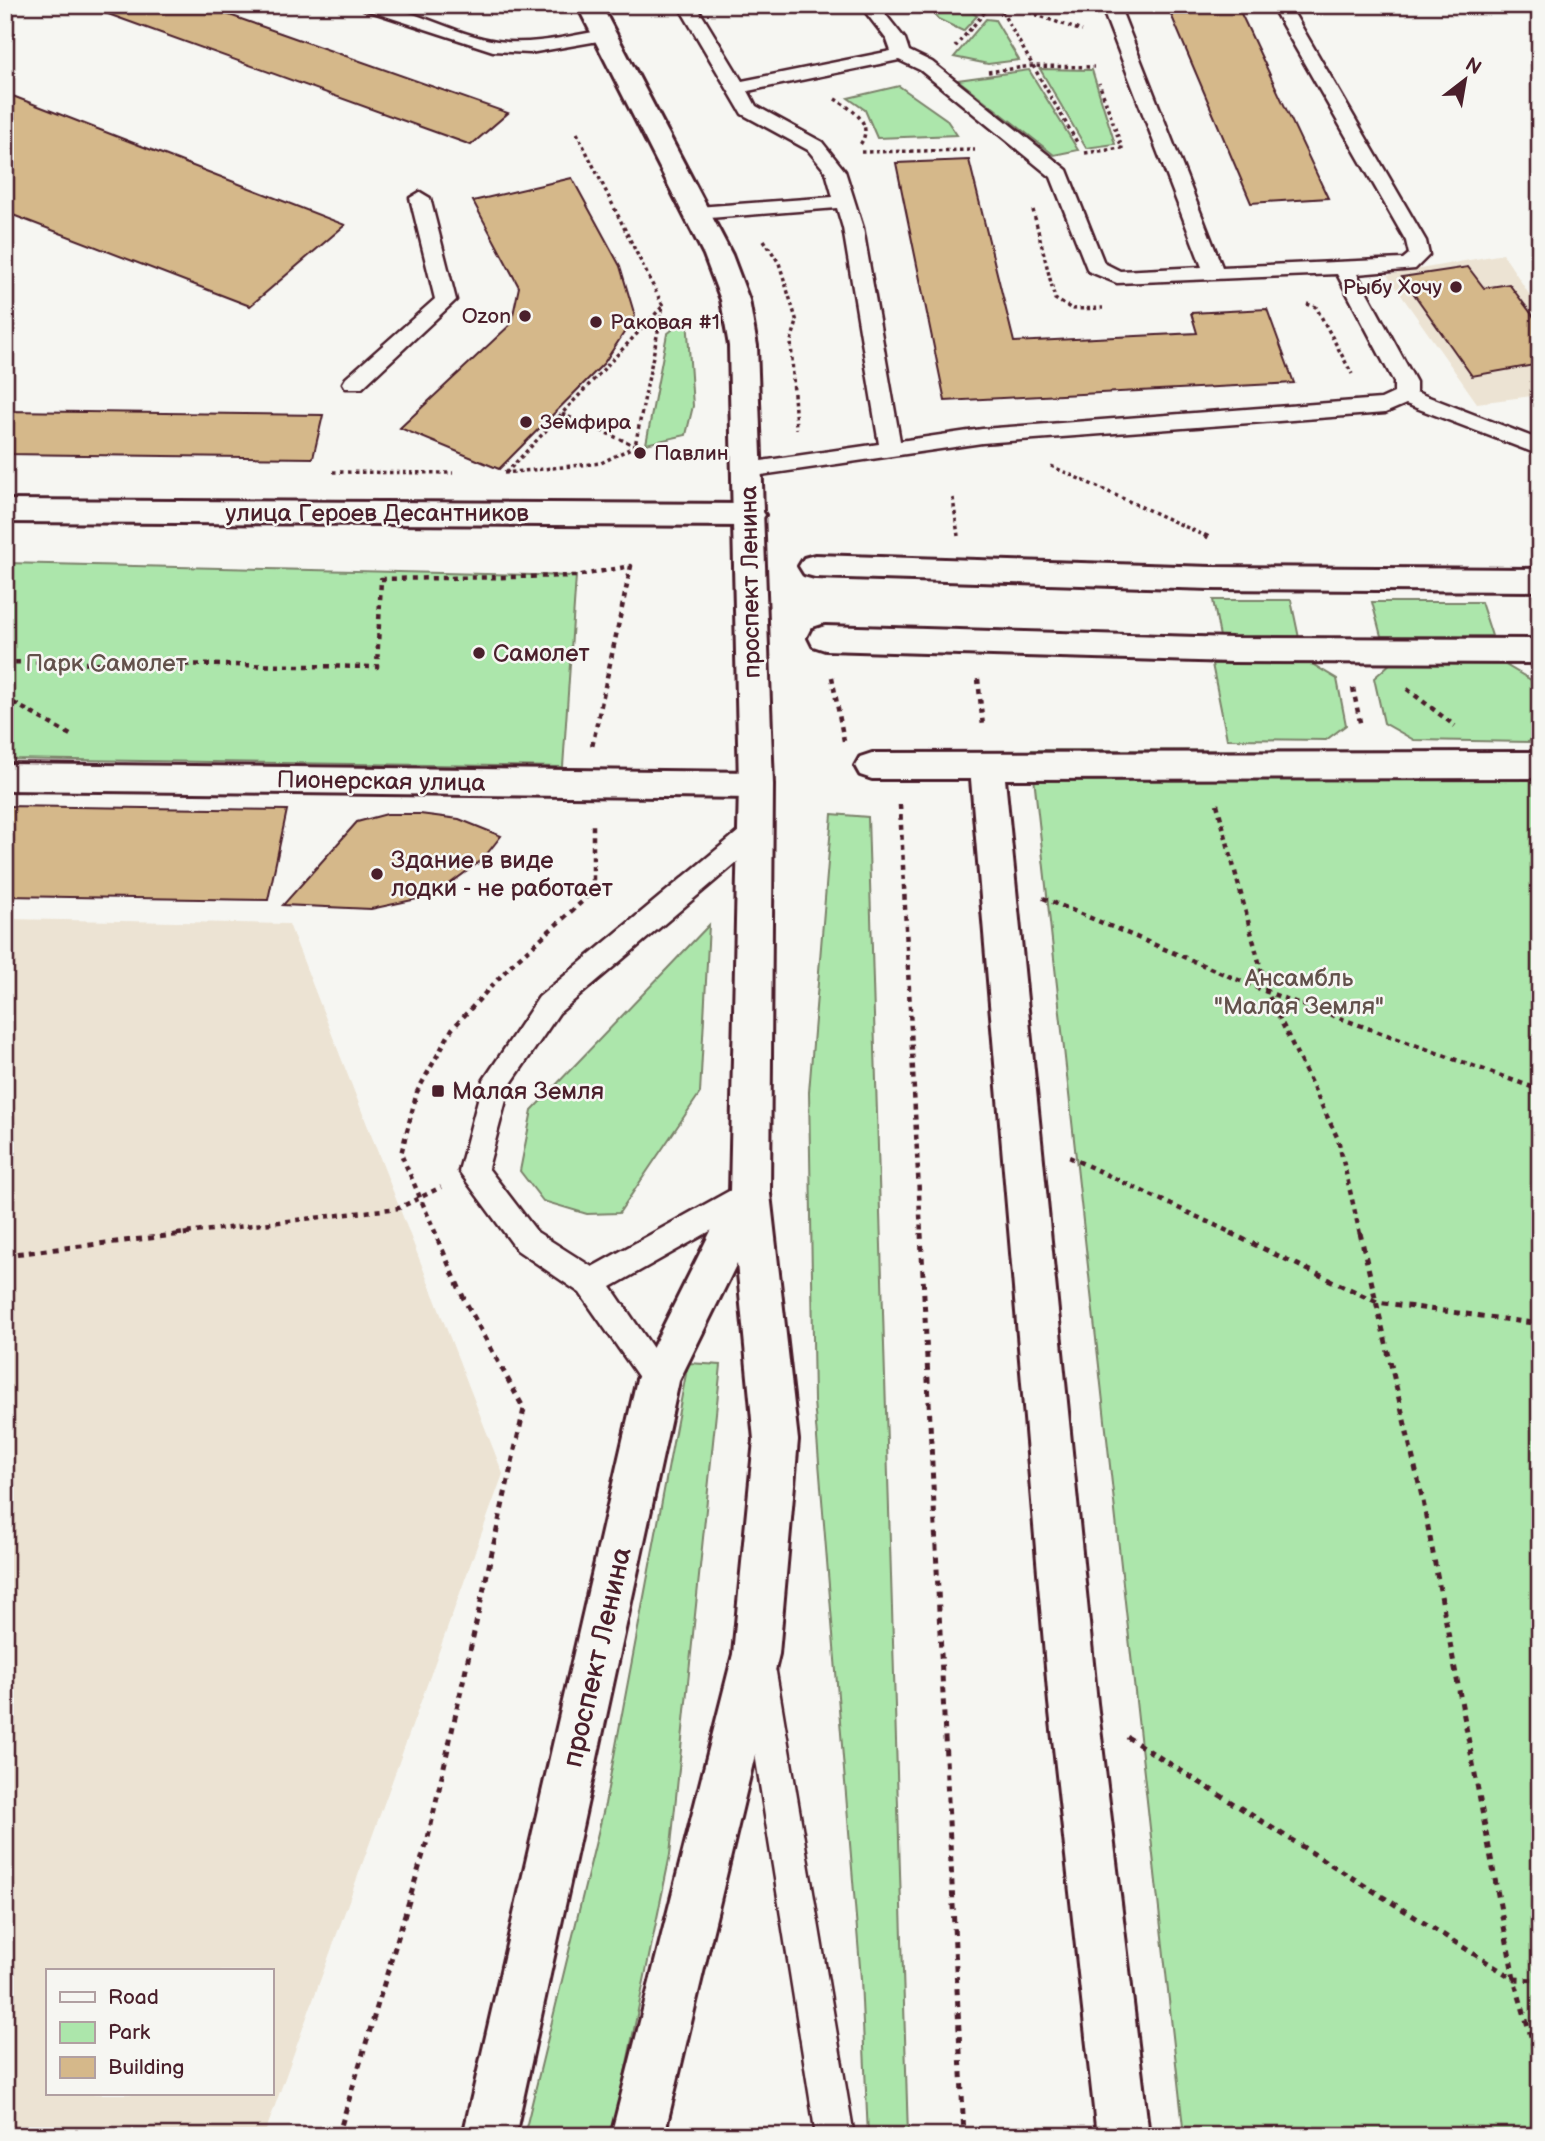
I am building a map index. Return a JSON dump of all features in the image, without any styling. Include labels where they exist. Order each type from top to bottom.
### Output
[{"type":"street","name":"проспект Ленина","points":[[589,5],[718,255],[734,300],[743,346],[756,785],[750,1194],[775,1440],[756,1654],[636,2136]]},
{"type":"street","name":"улица Героев Десантников","points":[[5,511],[750,515]]},
{"type":"street","points":[[815,566],[1211,578],[1540,580]]},
{"type":"street","points":[[825,638],[1232,650],[1540,651]]},
{"type":"street","points":[[885,766],[1540,765]]},
{"type":"street","points":[[987,766],[1073,1703],[1123,2136]]},
{"type":"street","name":"Пионерская улица","points":[[5,777],[756,785]]},
{"type":"street","name":"проспект Ленина","points":[[489,2136],[659,1379],[750,1194]]},
{"type":"lane","points":[[370,5],[493,46],[530,48],[604,35]]},
{"type":"lane","points":[[687,5],[749,110],[816,146],[835,171],[853,228],[891,451]]},
{"type":"lane","points":[[869,5],[896,38],[901,54]]},
{"type":"lane","points":[[1110,5],[1215,275]]},
{"type":"lane","points":[[737,88],[901,54],[926,66],[1060,174],[1095,267],[1117,277],[1408,265],[1419,255],[1416,241],[1280,5]]},
{"type":"lane","points":[[354,383],[446,300],[420,198]]},
{"type":"lane","points":[[697,214],[844,202]]},
{"type":"lane","points":[[1344,268],[1405,382],[1405,396]]},
{"type":"lane","points":[[747,470],[982,436],[1385,406],[1405,396],[1540,448]]},
{"type":"lane","points":[[659,1379],[591,1283],[527,1241],[473,1171],[497,1081],[549,1005],[754,834]]},
{"type":"lane","points":[[591,1283],[750,1194]]},
{"type":"lane","name":"проспект Ленина","points":[[756,1654],[835,2136]]},
{"type":"path","points":[[1009,5],[1082,32],[1072,5]]},
{"type":"path","points":[[977,74],[1032,66],[1094,67],[1090,55]]},
{"type":"path","points":[[1084,153],[1122,148],[1098,79]]},
{"type":"path","points":[[830,96],[858,113],[866,128],[864,141],[853,152],[985,150]]},
{"type":"path","points":[[578,133],[663,306],[635,446]]},
{"type":"path","points":[[1033,209],[1055,299],[1072,309],[1114,307]]},
{"type":"path","points":[[1305,303],[1316,307],[1356,381]]},
{"type":"path","points":[[506,473],[663,306]]},
{"type":"path","points":[[562,414],[635,446]]},
{"type":"path","points":[[492,473],[601,463],[635,446]]},
{"type":"path","points":[[332,472],[466,473]]},
{"type":"path","points":[[5,662],[377,667],[381,579],[576,576],[631,566],[592,740],[593,881],[585,899],[511,965],[452,1029],[417,1091],[401,1154],[464,1298],[524,1409],[428,1838],[338,2136]]},
{"type":"path","points":[[885,766],[964,2136]]},
{"type":"path","points":[[1207,766],[1267,992],[1338,1139],[1423,1501],[1514,1979],[1540,2067]]},
{"type":"path","points":[[997,879],[1267,992],[1540,1090]]},
{"type":"path","points":[[1021,1135],[1377,1303],[1540,1324]]},
{"type":"path","points":[[5,1255],[399,1208],[473,1171]]},
{"type":"path","points":[[1073,1703],[1514,1979],[1540,1980]]},
{"type":"shaded area","points":[[1503,254],[1540,311],[1540,395],[1477,403],[1387,275]]},
{"type":"shaded area","points":[[5,919],[289,924],[503,1474],[264,2136],[5,2136]]},
{"type":"green space","points":[[928,5],[962,5],[977,16],[963,31],[938,19]]},
{"type":"green space","points":[[986,19],[995,20],[1019,60],[988,64],[954,57]]},
{"type":"green space","points":[[1040,69],[1092,70],[1115,144],[1086,148]]},
{"type":"green space","points":[[1029,70],[1078,150],[1054,155],[958,80]]},
{"type":"green space","points":[[899,86],[946,119],[957,135],[877,138],[865,110],[848,98]]},
{"type":"green space","points":[[687,318],[693,406],[686,435],[646,444],[667,334]]},
{"type":"green space","name":"Парк Самолет","points":[[5,563],[576,576],[563,767],[5,759]]},
{"type":"green space","points":[[1213,600],[1291,600],[1299,638],[1220,637]]},
{"type":"green space","points":[[1372,602],[1481,602],[1492,636],[1381,636]]},
{"type":"green space","points":[[1392,662],[1502,663],[1531,680],[1539,712],[1534,734],[1529,742],[1414,740],[1384,723],[1374,678]]},
{"type":"green space","points":[[1212,664],[1312,664],[1337,679],[1346,725],[1326,740],[1227,739]]},
{"type":"green space","name":"Ансамбль \"Малая Земля\"","points":[[1031,750],[1540,751],[1540,2136],[1184,2136]]},
{"type":"green space","points":[[832,814],[868,817],[908,2136],[868,2136],[861,1979],[814,1401],[809,1092]]},
{"type":"green space","points":[[709,925],[700,1093],[619,1213],[587,1214],[543,1201],[520,1171],[532,1110]]},
{"type":"green space","points":[[688,1363],[721,1365],[670,1855],[612,2136],[524,2136],[605,1804]]},
{"type":"building","points":[[98,5],[201,5],[508,113],[471,145],[97,10]]},
{"type":"building","points":[[1167,5],[1237,5],[1328,198],[1251,203]]},
{"type":"building","points":[[5,93],[345,225],[250,306],[5,212]]},
{"type":"building","points":[[969,160],[1014,342],[1197,333],[1191,313],[1267,309],[1294,383],[945,401],[896,163]]},
{"type":"building","points":[[572,178],[620,266],[635,316],[604,363],[499,469],[400,428],[511,324],[519,287],[473,201]]},
{"type":"building","points":[[1468,267],[1484,288],[1509,284],[1540,325],[1540,364],[1472,376],[1402,277]]},
{"type":"building","points":[[5,411],[323,415],[313,458],[5,454]]},
{"type":"building","points":[[5,806],[287,810],[268,900],[5,896]]},
{"type":"building","name":"Здание в виде лодки - не работает","points":[[387,814],[420,814],[459,819],[501,836],[482,860],[444,888],[417,899],[371,909],[283,905],[357,822]]},
{"type":"place","name":"Рыбу Хочу","points":[[1456,287]]},
{"type":"place","name":"Ozon","points":[[525,316]]},
{"type":"place","name":"Раковая #1","points":[[596,322]]},
{"type":"place","name":"Земфира","points":[[526,422]]},
{"type":"place","name":"Павлин","points":[[640,453]]},
{"type":"place","name":"Самолет","points":[[479,653]]},
{"type":"place","name":"Здание в виде лодки - не работает","points":[[377,874]]},
{"type":"place","name":"Малая Земля","points":[[438,1091]]}]
